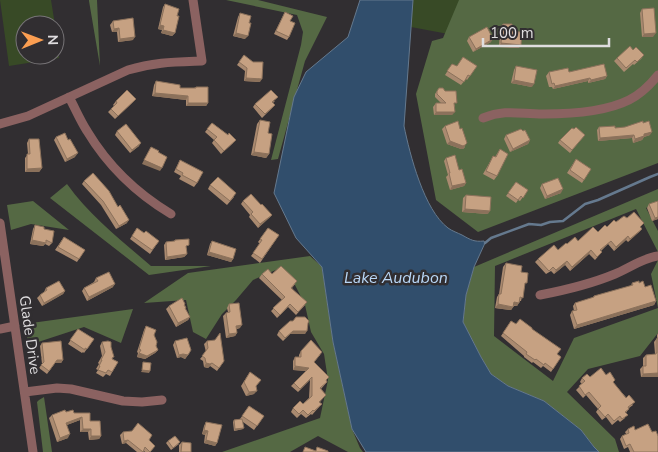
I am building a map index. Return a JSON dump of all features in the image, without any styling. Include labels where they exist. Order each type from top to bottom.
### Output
[{"type":"street","points":[[0,124],[28,116],[128,70],[143,65],[158,62],[202,62],[193,0]]},
{"type":"street","points":[[483,118],[495,113],[504,112],[568,113],[617,105],[641,93],[658,75]]},
{"type":"street","points":[[69,97],[86,130],[112,166],[143,195],[171,214]]},
{"type":"street","name":"Glade Drive","points":[[0,222],[33,452]]},
{"type":"street","points":[[540,296],[597,281],[650,257],[658,256]]},
{"type":"street","points":[[0,329],[15,326]]},
{"type":"street","points":[[25,392],[57,388],[123,401],[162,400]]},
{"type":"green space","points":[[0,0],[51,0],[53,15],[15,15],[15,65],[9,66]]},
{"type":"green space","points":[[97,0],[100,66],[89,1]]},
{"type":"green space","points":[[226,0],[258,0],[327,17],[305,61],[278,159],[271,160],[303,32],[297,15]]},
{"type":"green space","points":[[413,0],[499,0],[459,36],[411,27]]},
{"type":"green space","points":[[459,0],[658,0],[658,163],[478,232],[436,200],[416,94],[432,41],[443,38]]},
{"type":"green space","points":[[67,184],[96,217],[151,266],[211,266],[149,275],[50,198]]},
{"type":"green space","points":[[658,189],[658,202],[646,208],[658,231],[658,252],[636,209],[495,266],[494,336],[553,381],[574,338],[658,308],[658,333],[640,356],[588,369],[567,392],[615,439],[619,452],[599,452],[581,430],[544,401],[508,386],[491,374],[463,322],[466,295],[474,267]]},
{"type":"green space","points":[[33,201],[69,230],[31,224],[11,230],[7,205]]},
{"type":"green space","points":[[310,256],[322,267],[333,342],[352,429],[363,452],[348,452],[318,436],[290,452],[222,452],[320,418],[328,380],[324,354],[311,332],[305,305],[295,285],[278,269],[253,280],[222,314],[206,339],[193,332],[186,300],[144,303],[188,273]]},
{"type":"green space","points":[[658,260],[658,308],[651,274]]},
{"type":"green space","points":[[133,309],[121,343],[84,327],[29,345],[24,324]]},
{"type":"green space","points":[[44,397],[52,452],[43,452],[37,402]]},
{"type":"water","name":"Lake Audubon","points":[[360,0],[413,0],[404,126],[419,181],[439,220],[451,230],[470,239],[484,241],[485,243],[474,267],[466,295],[463,322],[481,357],[491,374],[508,386],[544,401],[581,430],[599,452],[366,452],[352,429],[333,342],[322,267],[296,238],[274,193],[294,97],[306,72],[348,37]]},
{"type":"building","points":[[165,4],[179,9],[175,33],[163,30],[164,26],[160,25]]},
{"type":"building","points":[[654,8],[656,33],[644,34],[642,9]]},
{"type":"building","points":[[285,12],[293,16],[290,21],[295,23],[289,37],[276,31]]},
{"type":"building","points":[[240,13],[251,16],[248,36],[236,33]]},
{"type":"building","points":[[133,18],[135,37],[120,39],[119,28],[114,29],[113,21]]},
{"type":"building","points":[[503,24],[512,24],[512,31],[522,32],[521,45],[501,43]]},
{"type":"building","points":[[487,27],[493,39],[476,49],[469,37]]},
{"type":"building","points":[[630,46],[633,50],[636,47],[644,55],[637,62],[635,60],[626,68],[617,58]]},
{"type":"building","points":[[244,55],[253,62],[263,62],[262,79],[246,78],[247,68],[239,62]]},
{"type":"building","points":[[463,57],[477,66],[464,82],[447,71],[452,64],[457,66]]},
{"type":"building","points":[[604,64],[607,76],[555,86],[554,83],[552,84],[549,72],[568,68],[569,72]]},
{"type":"building","points":[[516,66],[537,70],[534,84],[514,80]]},
{"type":"building","points":[[156,81],[180,85],[180,88],[208,87],[208,103],[188,103],[188,96],[155,93]]},
{"type":"building","points":[[439,88],[443,88],[445,91],[456,91],[457,103],[454,103],[455,112],[436,112],[436,103],[446,103],[437,94]]},
{"type":"building","points":[[127,90],[136,99],[118,116],[111,109]]},
{"type":"building","points":[[271,90],[278,97],[272,102],[275,105],[265,114],[255,104]]},
{"type":"building","points":[[260,120],[270,122],[268,133],[272,134],[269,154],[254,152]]},
{"type":"building","points":[[458,121],[467,143],[463,146],[450,141],[445,126]]},
{"type":"building","points":[[643,121],[643,123],[649,121],[652,132],[644,134],[644,136],[635,139],[634,135],[600,138],[599,127],[625,127]]},
{"type":"building","points":[[212,123],[228,135],[229,133],[236,140],[224,151],[214,140],[217,137],[207,129]]},
{"type":"building","points":[[126,124],[141,143],[132,150],[117,131]]},
{"type":"building","points":[[576,127],[585,135],[572,150],[560,140],[572,128]]},
{"type":"building","points":[[521,129],[525,130],[530,140],[513,149],[506,135]]},
{"type":"building","points":[[65,133],[78,153],[67,159],[56,137]]},
{"type":"building","points":[[29,139],[39,139],[42,168],[27,169],[27,154],[30,154]]},
{"type":"building","points":[[151,147],[167,157],[162,168],[144,160]]},
{"type":"building","points":[[500,149],[508,154],[497,176],[486,171],[493,156],[496,157]]},
{"type":"building","points":[[455,155],[459,170],[462,169],[466,183],[452,186],[446,158]]},
{"type":"building","points":[[576,159],[591,169],[584,180],[570,170]]},
{"type":"building","points":[[180,160],[203,172],[197,183],[182,175],[183,173],[176,169]]},
{"type":"building","points":[[93,173],[109,191],[118,207],[120,205],[129,220],[119,226],[103,201],[84,181]]},
{"type":"building","points":[[218,177],[236,193],[230,201],[210,185]]},
{"type":"building","points":[[558,178],[563,189],[547,196],[542,184]]},
{"type":"building","points":[[516,182],[528,190],[523,198],[521,196],[518,200],[508,193]]},
{"type":"building","points":[[251,194],[272,215],[260,224],[251,214],[253,212],[243,201]]},
{"type":"building","points":[[466,195],[491,197],[490,211],[465,209]]},
{"type":"building","points":[[658,201],[658,217],[655,218],[649,204]]},
{"type":"building","points":[[634,212],[644,223],[640,227],[642,229],[630,239],[628,236],[616,247],[611,241],[600,250],[602,252],[597,257],[591,250],[572,267],[567,261],[556,270],[553,267],[549,271],[538,259],[554,245],[558,250],[575,237],[578,241],[593,227],[598,232],[614,220],[616,222],[624,216],[627,218]]},
{"type":"building","points":[[35,225],[54,231],[52,243],[46,240],[46,243],[32,240]]},
{"type":"building","points":[[137,228],[144,233],[146,231],[159,241],[152,250],[132,236]]},
{"type":"building","points":[[268,228],[279,235],[262,259],[253,253]]},
{"type":"building","points":[[64,237],[85,250],[79,259],[58,247]]},
{"type":"building","points":[[189,239],[189,245],[186,246],[187,254],[167,257],[166,242]]},
{"type":"building","points":[[212,241],[236,249],[233,259],[209,252]]},
{"type":"building","points":[[506,263],[522,266],[521,272],[528,273],[523,298],[520,297],[519,303],[514,302],[513,307],[498,304]]},
{"type":"building","points":[[281,266],[297,281],[291,288],[307,302],[298,312],[290,304],[280,315],[273,308],[285,297],[262,274],[268,269],[272,274]]},
{"type":"building","points":[[109,272],[115,284],[89,297],[84,288],[98,281],[96,278]]},
{"type":"building","points":[[59,281],[65,291],[44,303],[40,295],[47,290],[46,288]]},
{"type":"building","points":[[639,281],[639,283],[643,281],[645,287],[651,285],[656,301],[577,325],[572,311],[577,310],[575,303],[633,285],[632,283]]},
{"type":"building","points":[[182,298],[190,317],[178,323],[169,306]]},
{"type":"building","points":[[239,303],[242,325],[236,326],[237,333],[229,334],[226,313],[230,312],[229,304]]},
{"type":"building","points":[[296,317],[305,317],[309,321],[307,331],[293,331],[285,338],[279,331]]},
{"type":"building","points":[[520,319],[561,349],[557,354],[561,357],[553,369],[526,354],[527,352],[503,333],[511,321],[516,324]]},
{"type":"building","points":[[146,326],[156,330],[154,335],[158,350],[147,356],[139,353]]},
{"type":"building","points":[[78,329],[94,339],[85,350],[70,340]]},
{"type":"building","points":[[220,333],[224,361],[219,368],[212,363],[206,363],[205,358],[202,356],[208,348],[207,341],[215,340]]},
{"type":"building","points":[[187,338],[191,350],[188,355],[179,355],[175,341]]},
{"type":"building","points":[[657,338],[658,373],[643,374],[643,366],[646,366],[646,355],[657,353]]},
{"type":"building","points":[[311,340],[322,352],[314,362],[329,377],[326,380],[327,382],[320,388],[326,395],[319,402],[322,404],[308,415],[303,410],[299,414],[293,408],[300,401],[303,404],[312,396],[312,377],[300,389],[294,383],[309,368],[295,366],[295,357],[301,357],[301,351]]},
{"type":"building","points":[[61,341],[63,360],[57,360],[49,371],[41,365],[44,362],[42,343]]},
{"type":"building","points":[[102,342],[111,342],[114,357],[112,359],[118,362],[112,372],[108,370],[106,373],[98,370],[105,352]]},
{"type":"building","points":[[143,362],[151,363],[150,371],[142,370]]},
{"type":"building","points":[[601,368],[606,375],[610,372],[615,380],[613,382],[626,398],[629,395],[635,402],[628,407],[629,409],[625,412],[628,415],[622,419],[620,416],[614,421],[608,414],[605,417],[598,409],[601,406],[589,392],[585,395],[579,386],[585,381],[582,378],[587,374],[590,377]]},
{"type":"building","points":[[250,372],[261,380],[256,386],[257,391],[249,392],[244,382]]},
{"type":"building","points":[[249,406],[264,416],[257,426],[242,416]]},
{"type":"building","points":[[65,410],[66,412],[73,410],[74,413],[90,413],[90,421],[100,421],[101,436],[91,436],[91,429],[83,429],[82,417],[66,423],[70,434],[60,438],[52,415]]},
{"type":"building","points":[[242,419],[244,428],[235,429],[234,420]]},
{"type":"building","points":[[206,422],[222,425],[217,443],[206,440],[208,431],[204,430]]},
{"type":"building","points":[[138,423],[152,435],[149,440],[155,446],[150,452],[145,447],[143,452],[128,440],[124,441],[123,432],[132,431]]},
{"type":"building","points":[[648,424],[652,432],[656,431],[658,436],[658,452],[634,452],[630,444],[626,446],[622,436],[629,433],[628,429],[634,426],[635,430]]},
{"type":"building","points":[[175,436],[180,442],[173,448],[168,441]]},
{"type":"building","points":[[182,442],[191,443],[191,452],[181,452]]},
{"type":"building","points":[[305,447],[316,451],[317,447],[328,452],[303,452]]},
{"type":"waterway","points":[[485,243],[491,238],[529,224],[541,225],[563,221],[585,204],[658,174]]}]
